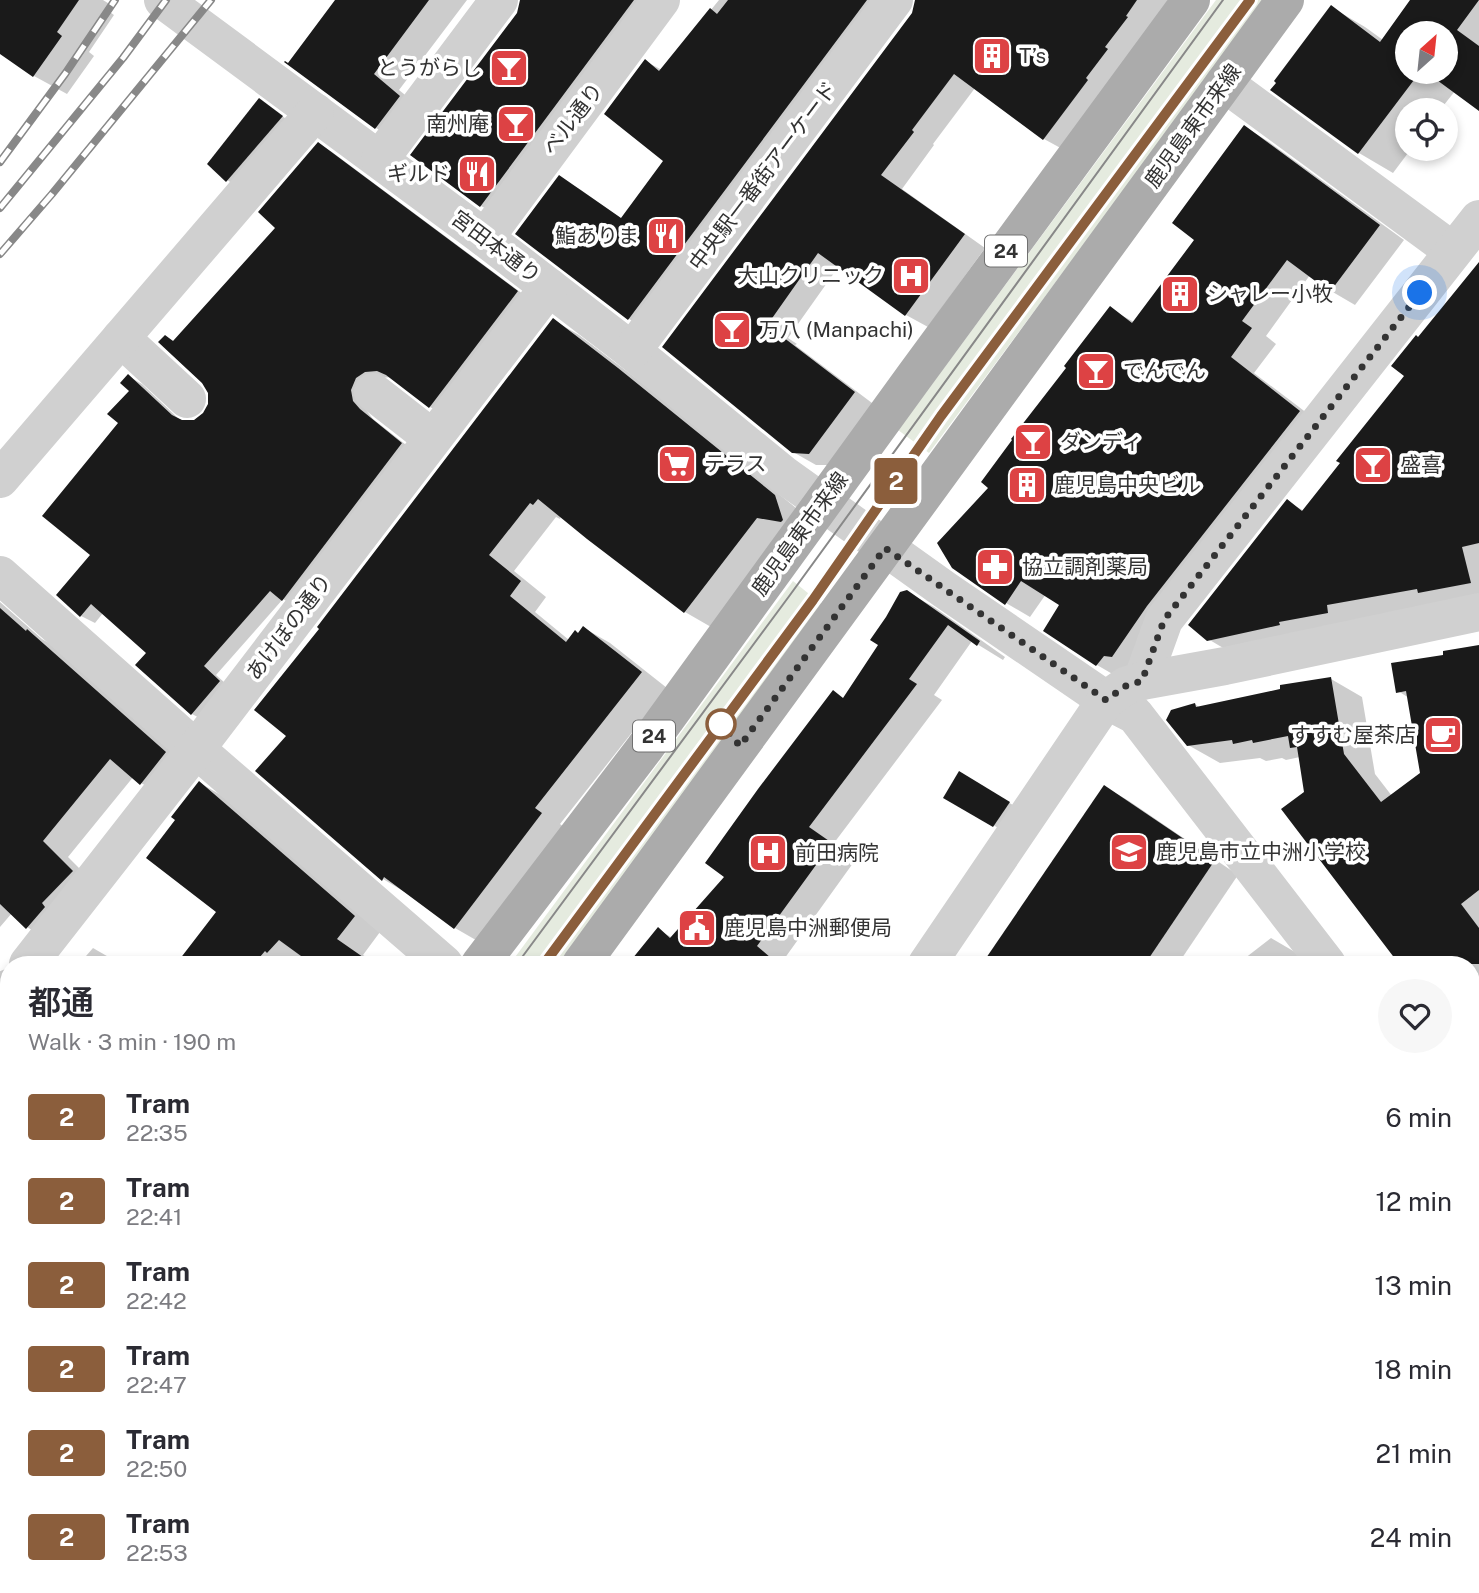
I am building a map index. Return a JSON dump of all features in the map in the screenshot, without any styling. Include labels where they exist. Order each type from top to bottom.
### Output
[{"type":"main road","name":"鹿児島東市来線","points":[[486,956],[644,749],[1191,0]]},
{"type":"main road","name":"鹿児島東市来線","points":[[586,956],[1285,0]]},
{"type":"street","name":"宮田本通り","points":[[163,0],[549,287],[783,475],[1106,700],[1135,715],[1321,956]]},
{"type":"street","points":[[380,159],[499,0]]},
{"type":"street","name":"ベル通り","points":[[485,238],[661,0]]},
{"type":"street","name":"中央駅一番街アーケード","points":[[632,351],[894,0]]},
{"type":"street","points":[[1224,83],[1453,251]]},
{"type":"street","points":[[0,479],[315,112]]},
{"type":"street","points":[[1142,681],[1164,620],[1479,219]]},
{"type":"street","name":"あけぼの通り","points":[[34,956],[196,750],[549,287]]},
{"type":"street","points":[[121,338],[187,399]]},
{"type":"street","points":[[373,392],[432,438]]},
{"type":"street","points":[[0,575],[196,750],[435,956]]},
{"type":"street","points":[[933,956],[1106,700],[1127,685],[1479,612]]},
{"type":"shaded area","points":[[1216,0],[1265,0],[929,453],[898,430]]},
{"type":"shaded area","points":[[793,581],[824,606],[564,956],[516,956]]},
{"type":"building","points":[[0,0],[79,0],[57,32],[62,36],[33,77],[0,54]]},
{"type":"building","points":[[335,0],[429,0],[374,74],[400,96],[375,129],[284,62],[288,63]]},
{"type":"building","points":[[520,0],[634,0],[480,207],[410,155],[517,13]]},
{"type":"building","points":[[728,0],[867,0],[628,320],[515,234],[559,175],[621,218],[663,161],[604,114],[645,59],[659,71],[710,8],[717,14]]},
{"type":"building","points":[[915,0],[1137,0],[1126,16],[1128,17],[1105,47],[1108,49],[1086,78],[1088,80],[1043,140],[954,74],[881,175],[965,234],[905,316],[818,253],[768,324],[855,392],[809,454],[792,453],[662,347],[912,13]]},
{"type":"building","points":[[1410,0],[1479,0],[1458,29],[1458,21],[1395,21]]},
{"type":"building","points":[[1331,5],[1380,42],[1395,21],[1395,84],[1411,84],[1400,98],[1395,98],[1395,105],[1358,154],[1270,90]]},
{"type":"building","points":[[1458,31],[1479,46],[1479,111],[1442,84],[1458,84]]},
{"type":"building","points":[[259,98],[283,116],[226,182],[207,164]]},
{"type":"building","points":[[1244,125],[1380,225],[1330,292],[1287,260],[1242,321],[1252,328],[1231,357],[1300,411],[1147,606],[1112,657],[1104,656],[1096,666],[1043,631],[1059,605],[1021,581],[1005,605],[952,568],[937,543],[988,488],[981,482],[1110,306],[1132,323],[1194,240],[1172,223]]},
{"type":"building","points":[[318,142],[518,291],[429,408],[377,371],[365,372],[356,378],[351,390],[353,401],[402,443],[282,601],[270,591],[204,666],[220,681],[191,715],[135,665],[146,653],[91,604],[80,617],[56,595],[90,555],[42,516],[118,423],[107,414],[129,391],[120,383],[128,374],[172,415],[182,420],[194,420],[203,413],[208,404],[208,393],[202,383],[158,342],[165,335],[173,341],[275,228],[258,212]]},
{"type":"building","points":[[1479,262],[1479,543],[1462,547],[1471,583],[1418,593],[1417,589],[1327,605],[1328,613],[1279,622],[1280,625],[1207,641],[1188,625],[1287,499],[1302,511],[1340,463],[1336,461],[1404,376],[1391,366]]},
{"type":"building","points":[[553,318],[775,495],[783,520],[781,522],[757,518],[684,613],[538,499],[533,505],[530,503],[489,555],[521,581],[510,596],[566,642],[575,630],[578,633],[583,626],[642,672],[535,808],[542,813],[454,929],[384,877],[382,881],[255,771],[286,736],[254,710],[319,629],[317,627]]},
{"type":"building","points":[[907,590],[980,641],[977,646],[948,625],[909,679],[917,684],[809,827],[832,843],[757,946],[769,956],[634,956],[658,927],[670,938],[724,877],[705,863],[833,690],[843,698],[878,645],[870,640],[900,592]]},
{"type":"building","points":[[0,608],[166,752],[140,785],[110,759],[43,841],[73,871],[42,903],[45,907],[26,929],[0,904]]},
{"type":"building","points":[[1479,645],[1479,890],[1461,904],[1479,928],[1479,956],[1393,956],[1281,809],[1304,792],[1297,747],[1290,748],[1288,736],[1253,743],[1252,740],[1233,744],[1232,740],[1187,746],[1166,720],[1171,710],[1195,703],[1196,707],[1280,689],[1280,685],[1331,677],[1344,754],[1381,802],[1420,773],[1406,691],[1396,693],[1391,663],[1443,655],[1443,651]]},
{"type":"building","points":[[959,771],[1010,802],[993,827],[943,798]]},
{"type":"building","points":[[199,781],[355,916],[337,939],[361,956],[301,956],[279,940],[261,956],[182,956],[216,912],[146,858],[175,820],[171,817]]},
{"type":"building","points":[[1104,785],[1215,860],[1150,956],[987,956]]},
{"type":"tram line","points":[[523,956],[790,595],[1223,0]]},
{"type":"tram line","points":[[550,956],[813,600],[941,416],[1250,0]]},
{"type":"tram line","name":"2","points":[[550,956],[813,600],[941,416],[1250,0]]},
{"type":"railway","points":[[0,162],[115,0]]},
{"type":"railway","points":[[0,208],[123,58],[166,0]]},
{"type":"railway","points":[[0,254],[211,0]]},
{"type":"place","name":"T’s","points":[[992,56]]},
{"type":"place","name":"とうがらし","points":[[509,68]]},
{"type":"place","name":"南州庵","points":[[516,124]]},
{"type":"place","name":"ギルド","points":[[477,174]]},
{"type":"place","name":"鮨ありま","points":[[666,236]]},
{"type":"place","name":"大山クリニック","points":[[911,276]]},
{"type":"place","name":"シャレー小牧","points":[[1180,294]]},
{"type":"place","name":"万八 (Manpachi)","points":[[732,330]]},
{"type":"place","name":"でんでん","points":[[1096,371]]},
{"type":"place","name":"ダンディ","points":[[1033,442]]},
{"type":"place","name":"テラス","points":[[677,464]]},
{"type":"place","name":"盛喜","points":[[1373,465]]},
{"type":"place","name":"鹿児島中央ビル","points":[[1027,485]]},
{"type":"place","name":"協立調剤薬局","points":[[995,567]]},
{"type":"place","name":"すすむ屋茶店","points":[[1443,735]]},
{"type":"place","name":"鹿児島市立中洲小学校","points":[[1129,852]]},
{"type":"place","name":"前田病院","points":[[768,853]]},
{"type":"place","name":"鹿児島中洲郵便局","points":[[697,928]]},
{"type":"route","points":[[721,724],[740,746],[885,548],[1106,700],[1127,685],[1142,681],[1164,620],[1420,293]]}]
